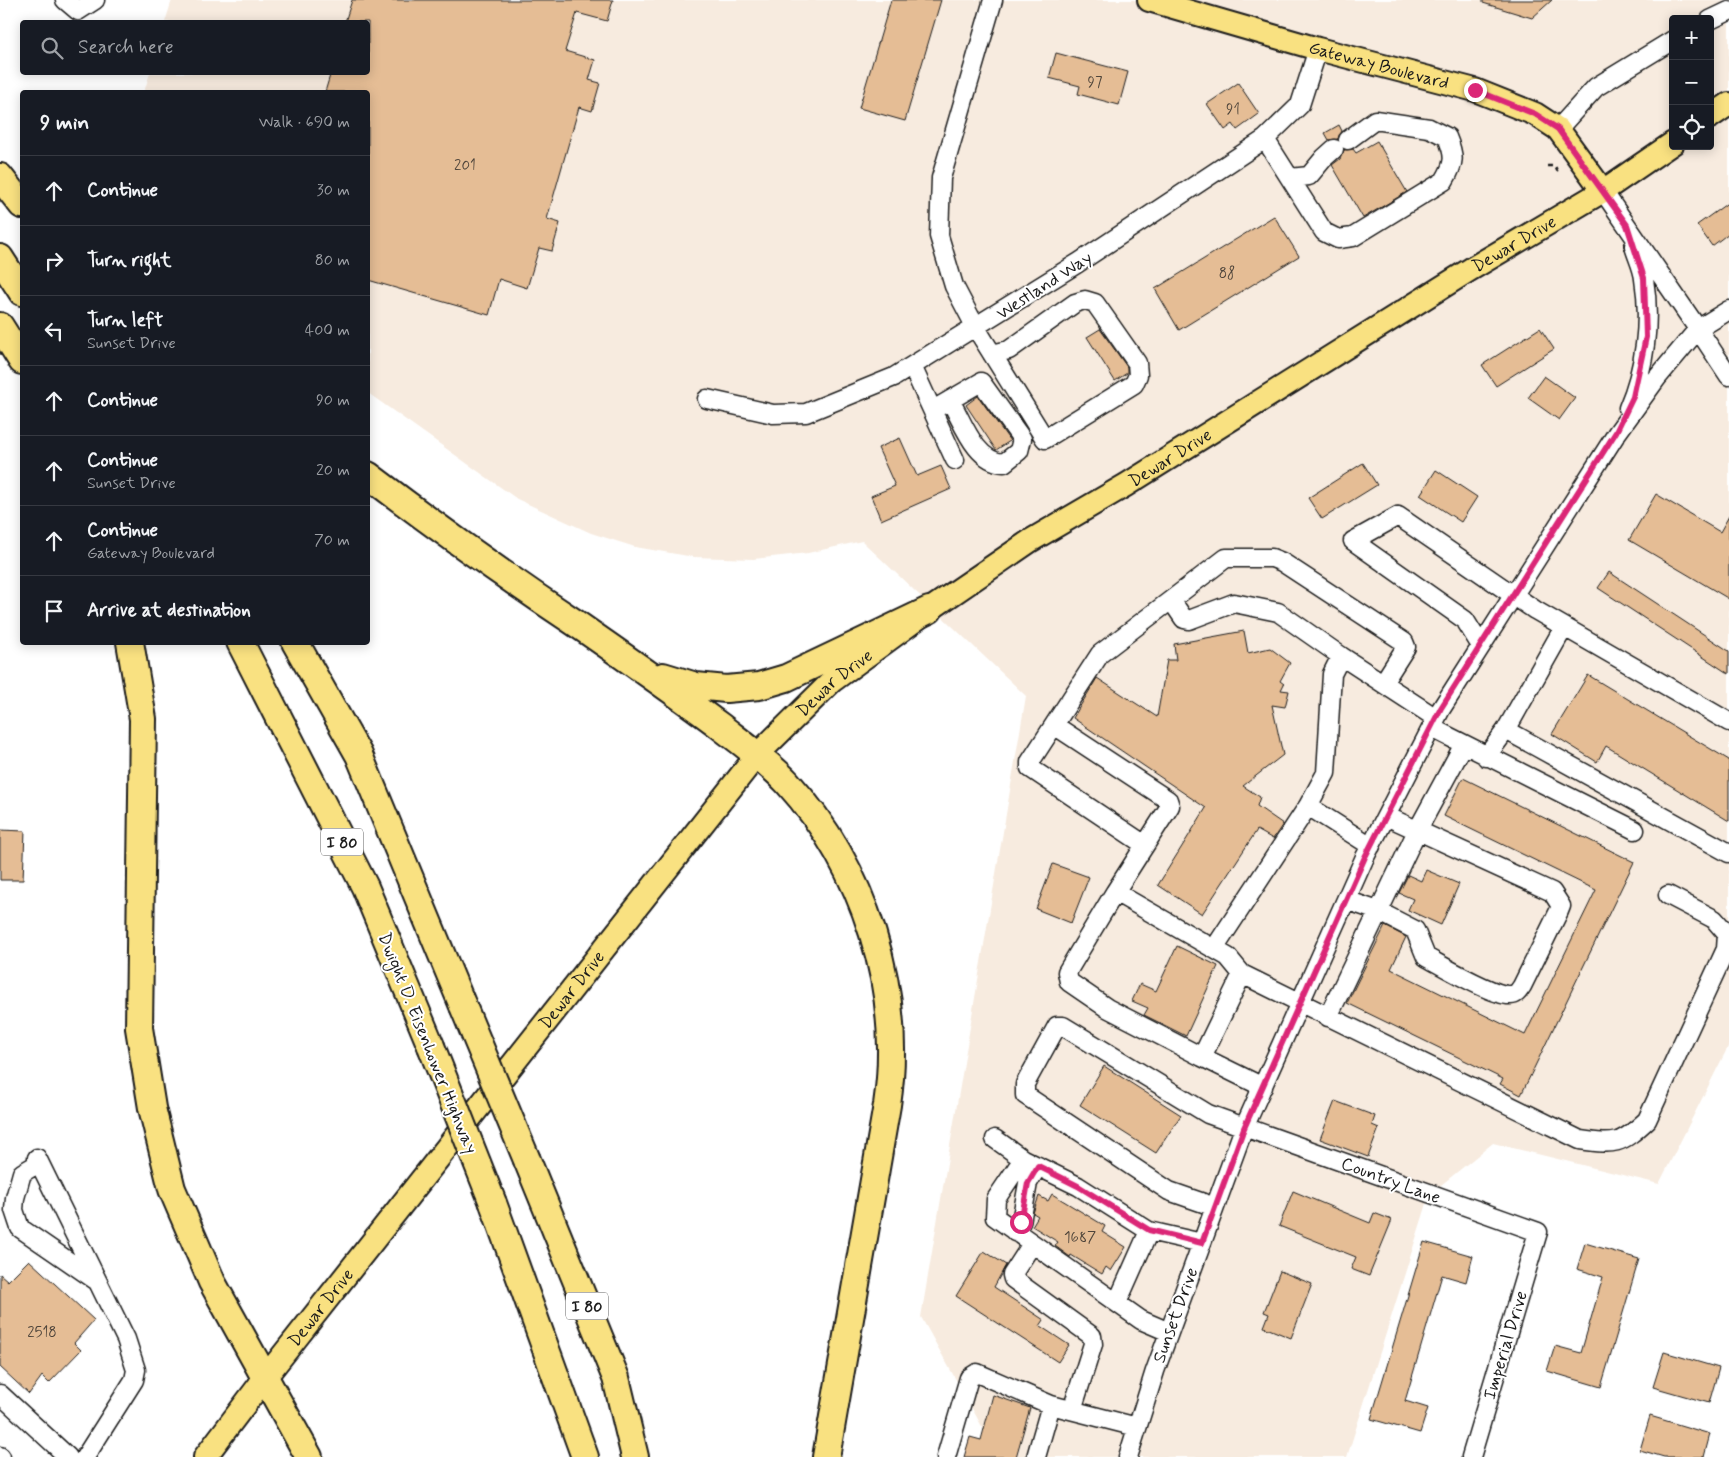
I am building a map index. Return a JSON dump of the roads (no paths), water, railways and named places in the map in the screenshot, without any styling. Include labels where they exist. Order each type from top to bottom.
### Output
[{"type":"highway","points":[[0,177],[20,202]]},
{"type":"highway","points":[[0,258],[20,289]]},
{"type":"highway","points":[[0,326],[20,358]]},
{"type":"highway","points":[[370,476],[470,552],[643,670],[757,755],[799,797],[818,820],[838,852],[862,906],[879,953],[890,1008],[892,1033],[891,1081],[826,1457]]},
{"type":"highway","points":[[643,670],[696,686],[726,689],[758,686],[786,678],[929,610]]},
{"type":"highway","points":[[131,645],[143,719],[139,1028],[152,1108],[172,1189],[212,1282],[308,1457]]},
{"type":"highway","name":"Dwight D. Eisenhower Highway","points":[[242,645],[365,887],[493,1203],[585,1457]]},
{"type":"highway","name":"I 80","points":[[297,645],[359,755],[616,1378],[634,1457]]},
{"type":"main road","name":"Gateway Boulevard","points":[[1149,0],[1318,49],[1475,90],[1535,114],[1558,129],[1603,191]]},
{"type":"main road","points":[[1714,114],[1729,104]]},
{"type":"main road","name":"Dewar Drive","points":[[205,1457],[264,1379],[757,755],[832,681],[929,610],[1030,540],[1126,485],[1471,269],[1603,191],[1669,145]]},
{"type":"street","points":[[65,0],[78,10],[95,0]]},
{"type":"street","points":[[992,0],[941,178],[938,210],[939,236],[954,286],[976,328],[992,354],[1045,439],[1134,384],[1138,375],[1136,363],[1095,303],[1085,300],[1075,303],[1009,350],[992,354]]},
{"type":"street","points":[[1714,18],[1729,11]]},
{"type":"street","points":[[1558,129],[1596,87],[1669,42]]},
{"type":"street","name":"Westland Way","points":[[707,400],[773,414],[806,413],[894,377],[976,328],[1231,163],[1265,138],[1300,105],[1318,49]]},
{"type":"street","points":[[1265,138],[1290,178],[1324,232],[1338,239],[1353,237],[1444,181],[1452,168],[1454,153],[1448,137],[1429,128],[1375,120],[1324,158],[1309,176],[1290,178]]},
{"type":"street","points":[[1603,191],[1729,376]]},
{"type":"street","points":[[1616,432],[1633,397],[1646,337],[1644,278],[1627,226]]},
{"type":"street","name":"Sunset Drive","points":[[1128,1457],[1169,1332],[1244,1128],[1371,846],[1434,723],[1616,432],[1657,378],[1698,329],[1729,310]]},
{"type":"street","points":[[912,366],[955,460]]},
{"type":"street","points":[[932,410],[981,382],[1022,439],[1021,448],[1004,462],[990,461],[978,448],[950,400]]},
{"type":"street","points":[[1481,646],[1466,620],[1353,541],[1398,516],[1564,627],[1729,722]]},
{"type":"street","points":[[1145,845],[1030,768],[1030,762],[1100,654],[1226,558],[1272,558],[1282,562],[1404,642],[1406,648],[1383,683]]},
{"type":"street","points":[[1171,600],[1184,619],[1189,620],[1234,603],[1278,612],[1383,683],[1463,746],[1635,830]]},
{"type":"street","points":[[1486,757],[1506,730],[1564,627]]},
{"type":"street","points":[[1214,949],[1308,806],[1326,773],[1332,674],[1341,656]]},
{"type":"street","points":[[1054,725],[1168,800],[1170,806],[1067,972],[1069,982],[1107,1008],[1263,1087]]},
{"type":"street","points":[[1506,730],[1729,853]]},
{"type":"street","points":[[1328,1017],[1416,831],[1463,746]]},
{"type":"street","points":[[1308,806],[1371,846]]},
{"type":"street","points":[[1346,900],[1378,911],[1415,930],[1426,957],[1493,991],[1509,996],[1514,995],[1522,986],[1559,911],[1560,906],[1552,892],[1386,816]]},
{"type":"street","points":[[1115,892],[1228,958],[1242,974],[1580,1140],[1605,1143],[1626,1139],[1647,1120],[1726,950],[1727,934],[1714,919],[1668,895]]},
{"type":"street","points":[[1202,1057],[1242,974]]},
{"type":"street","name":"Country Lane","points":[[1215,1207],[1169,1191],[1024,1095],[1025,1084],[1057,1026],[1063,1026],[1208,1114],[1538,1232]]},
{"type":"street","points":[[995,1138],[1030,1163],[1078,1186],[1149,1230],[1202,1243]]},
{"type":"street","points":[[85,1457],[134,1380],[136,1370],[126,1339],[98,1281],[38,1160],[22,1173],[15,1198],[14,1210],[20,1228],[98,1281]]},
{"type":"street","points":[[1015,1232],[1021,1222],[1030,1163]]},
{"type":"street","points":[[1030,1163],[996,1200],[994,1217],[1141,1320],[1169,1332]]},
{"type":"street","points":[[1117,1303],[1149,1230]]},
{"type":"street","name":"Imperial Drive","points":[[1471,1457],[1538,1232]]},
{"type":"street","points":[[1032,1244],[1012,1275],[1012,1279],[1092,1336],[1093,1344],[1072,1410]]},
{"type":"street","points":[[946,1457],[968,1378],[977,1373],[1051,1405],[1137,1427]]},
{"type":"street","points":[[0,1394],[68,1457]]},
{"type":"street","points":[[1036,1457],[1051,1405]]}]
